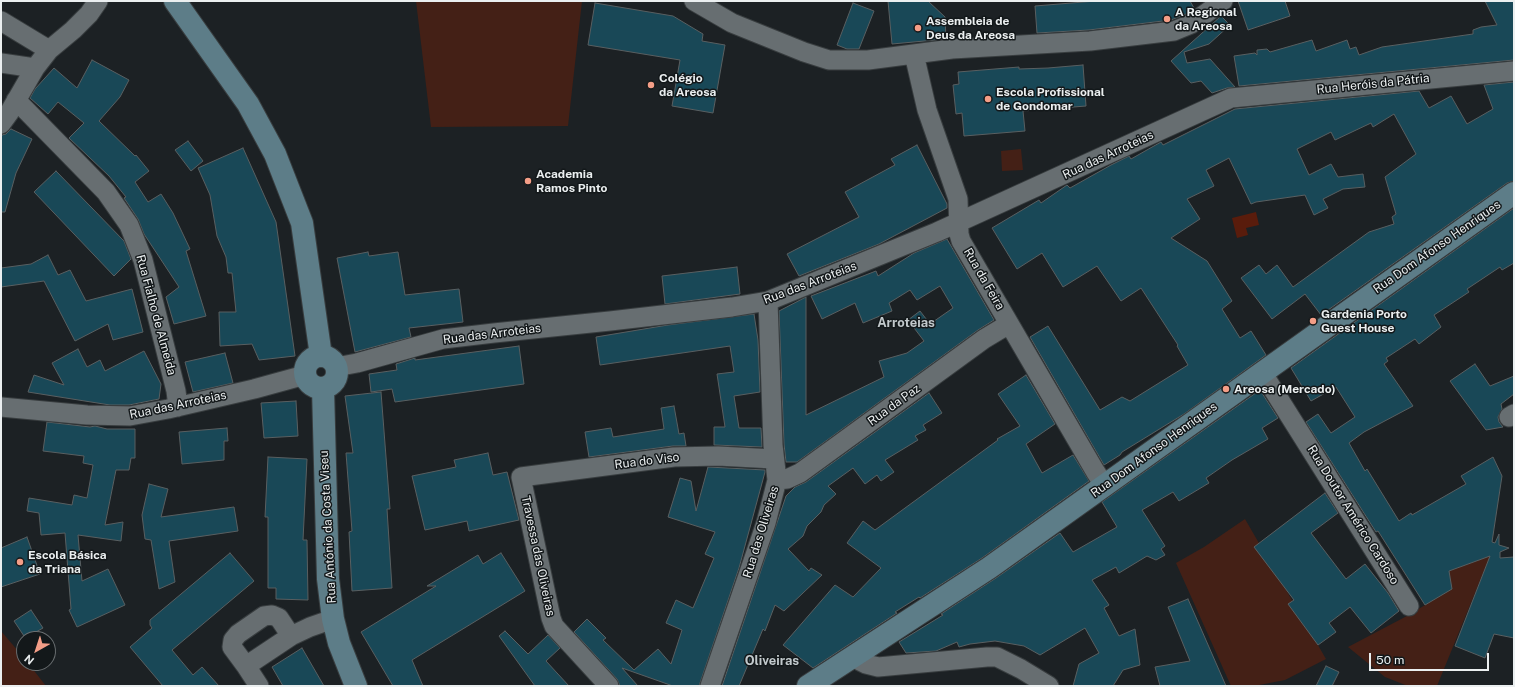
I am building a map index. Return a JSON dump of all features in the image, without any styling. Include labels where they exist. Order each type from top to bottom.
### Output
[{"type":"main road","points":[[176,1],[248,104],[275,154],[302,223],[329,361],[337,372],[335,381],[332,384],[323,388],[313,386],[305,375],[308,361],[316,356],[329,361]]},
{"type":"main road","name":"Rua Dom Afonso Henriques","points":[[808,686],[989,568],[1262,372],[1448,241],[1514,192]]},
{"type":"main road","name":"Rua António da Costa Viseu","points":[[323,388],[328,579],[333,618],[339,643],[356,686]]},
{"type":"street","points":[[1,124],[35,68],[49,50],[74,30],[89,14],[98,1]]},
{"type":"street","points":[[694,1],[732,23],[804,52],[829,60],[868,60],[952,49],[1090,41],[1174,31],[1191,24],[1223,1]]},
{"type":"street","points":[[1,21],[49,50]]},
{"type":"street","name":"Rua da Feira","points":[[914,54],[927,110],[958,198],[958,222],[961,241],[1104,485]]},
{"type":"street","points":[[1,63],[35,68]]},
{"type":"street","name":"Rua Heróis da Pátria","points":[[1231,98],[1514,71]]},
{"type":"street","name":"Rua das Arroteias","points":[[329,361],[357,363],[443,339],[494,332],[618,320],[732,307],[768,301],[958,222],[1231,98]]},
{"type":"street","name":"Rua Fialho de Almeida","points":[[16,100],[106,192],[129,225],[143,260],[176,391],[178,407]]},
{"type":"street","name":"Rua das Oliveiras","points":[[710,686],[766,523],[777,480],[774,459],[768,301]]},
{"type":"street","name":"Rua da Paz","points":[[777,480],[787,479],[800,473],[984,339],[1009,324]]},
{"type":"street","name":"Rua Doutor Américo Cardoso","points":[[1262,372],[1410,606]]},
{"type":"street","name":"Rua das Arroteias","points":[[1,407],[9,409],[87,415],[130,416],[178,407],[305,375]]},
{"type":"street","name":"Rua do Viso","points":[[521,477],[674,456],[718,456],[774,459]]},
{"type":"street","name":"Travessa das Oliveiras","points":[[521,477],[554,626],[609,686]]},
{"type":"street","points":[[259,686],[232,647],[233,640],[238,634],[264,616],[272,615],[279,618],[291,636]]},
{"type":"street","points":[[246,666],[291,636],[333,618]]},
{"type":"street","points":[[855,656],[866,664],[878,667],[997,657],[1021,669],[1049,686]]},
{"type":"shaded area","points":[[416,1],[582,1],[568,126],[431,127]]},
{"type":"shaded area","points":[[1021,149],[1023,170],[1002,171],[1001,151]]},
{"type":"shaded area","points":[[1256,212],[1259,225],[1246,228],[1248,235],[1237,238],[1232,218]]},
{"type":"shaded area","points":[[1245,519],[1326,659],[1285,680],[1254,686],[1231,686],[1176,563],[1204,547]]},
{"type":"shaded area","points":[[1490,556],[1437,686],[1408,686],[1385,677],[1348,647],[1405,617],[1452,589],[1449,571]]},
{"type":"shaded area","points":[[1,631],[16,649],[16,671],[34,671],[46,686],[1,686]]},
{"type":"building","name":"Assembleia de Deus da Areosa","points":[[888,1],[928,1],[945,17],[946,39],[892,44]]},
{"type":"building","points":[[1096,1],[1190,1],[1194,8],[1186,14],[1171,20],[1089,30],[1037,33],[1035,6]]},
{"type":"building","points":[[1238,1],[1285,1],[1290,16],[1248,30]]},
{"type":"building","points":[[1485,1],[1514,1],[1514,60],[1239,86],[1234,56],[1255,53],[1257,55],[1257,50],[1267,49],[1270,52],[1312,40],[1316,51],[1347,40],[1350,49],[1356,47],[1359,55],[1382,47],[1473,34],[1473,30],[1481,27],[1497,25]]},
{"type":"building","points":[[595,3],[673,16],[703,34],[702,41],[725,45],[713,113],[672,106],[680,60],[588,45]]},
{"type":"building","points":[[853,3],[874,11],[859,49],[847,49],[837,45]]},
{"type":"building","points":[[1221,16],[1230,25],[1209,44],[1184,52],[1187,63],[1210,59],[1235,87],[1212,93],[1201,81],[1191,83],[1171,61]]},
{"type":"building","points":[[92,60],[129,80],[120,97],[99,121],[135,156],[136,155],[149,171],[135,182],[148,202],[161,194],[173,213],[190,249],[186,251],[206,316],[174,324],[166,297],[179,287],[144,234],[138,219],[124,198],[126,197],[109,176],[69,138],[84,123],[58,102],[48,114],[30,98],[35,89],[54,68],[77,88]]},
{"type":"building","name":"Escola Profissional de Gondomar","points":[[1083,65],[1086,106],[1023,111],[1025,131],[964,136],[962,113],[956,114],[953,85],[959,84],[958,72],[1019,67],[1019,69]]},
{"type":"building","points":[[1514,82],[1514,181],[1507,183],[1321,315],[1305,294],[1272,319],[1241,278],[1259,265],[1266,274],[1277,265],[1293,287],[1369,232],[1394,224],[1392,217],[1396,214],[1385,177],[1416,154],[1394,114],[1373,127],[1371,123],[1335,140],[1331,132],[1297,149],[1309,175],[1331,164],[1338,177],[1363,174],[1365,187],[1343,189],[1323,199],[1328,208],[1314,215],[1305,195],[1251,204],[1229,158],[1206,170],[1214,186],[1187,199],[1200,219],[1171,238],[1207,261],[1232,301],[1222,309],[1240,338],[1251,331],[1266,355],[1184,414],[1122,452],[1120,455],[1104,465],[1030,337],[1048,326],[1100,410],[1122,397],[1130,401],[1188,365],[1177,346],[1178,345],[1141,288],[1121,301],[1097,266],[1063,287],[1042,253],[1017,269],[992,228],[1039,200],[1041,203],[1067,185],[1070,188],[1129,156],[1131,159],[1161,142],[1163,145],[1235,109],[1419,91],[1429,108],[1451,96],[1467,124],[1493,109],[1484,85]]},
{"type":"building","points":[[11,129],[32,139],[16,173],[5,212],[1,212],[1,137]]},
{"type":"building","points":[[188,141],[203,161],[191,171],[175,150]]},
{"type":"building","points":[[917,145],[947,204],[947,208],[879,244],[799,276],[787,254],[859,217],[845,192],[895,165],[891,159]]},
{"type":"building","points":[[243,148],[276,222],[295,356],[259,360],[252,344],[220,346],[219,312],[236,312],[232,273],[228,273],[226,257],[217,236],[210,195],[198,168]]},
{"type":"building","points":[[56,171],[124,241],[131,259],[114,276],[34,192]]},
{"type":"building","points":[[1514,208],[1514,263],[1502,270],[1500,267],[1467,289],[1469,292],[1434,315],[1441,327],[1419,344],[1415,339],[1386,358],[1388,361],[1384,364],[1413,406],[1364,432],[1349,443],[1365,471],[1367,469],[1399,521],[1411,513],[1412,515],[1466,484],[1461,476],[1493,457],[1502,476],[1492,542],[1495,543],[1499,534],[1499,545],[1509,548],[1500,552],[1500,558],[1514,557],[1514,638],[1494,634],[1485,658],[1455,646],[1490,556],[1449,571],[1452,589],[1425,605],[1378,531],[1376,532],[1306,422],[1318,414],[1331,433],[1355,417],[1336,387],[1311,401],[1291,368]]},
{"type":"building","points":[[947,239],[994,320],[978,330],[797,462],[786,462],[779,311],[806,297],[806,415],[884,377],[879,361],[907,353],[924,341],[908,320],[920,311],[930,324],[953,308],[940,286],[917,300],[910,290],[889,303],[892,311],[863,323],[855,303],[822,319],[811,296],[876,271],[878,276],[914,253]]},
{"type":"building","points":[[368,252],[369,256],[398,252],[405,295],[459,289],[463,322],[409,328],[411,337],[355,352],[337,258]]},
{"type":"building","points":[[48,255],[58,275],[70,270],[86,301],[132,289],[143,332],[113,340],[108,324],[75,341],[44,281],[1,287],[1,268],[31,264]]},
{"type":"building","points":[[737,267],[740,294],[665,304],[662,276]]},
{"type":"building","points":[[754,314],[758,340],[760,392],[734,396],[739,428],[761,428],[762,447],[714,445],[714,427],[725,427],[717,374],[734,372],[730,346],[600,365],[596,337],[668,325]]},
{"type":"building","points":[[519,346],[524,384],[395,402],[392,389],[371,392],[369,374],[397,370],[396,364],[415,358],[415,360]]},
{"type":"building","points":[[78,349],[87,367],[100,360],[105,371],[144,351],[161,384],[159,399],[129,405],[110,405],[28,392],[34,375],[64,385],[52,363]]},
{"type":"building","points":[[225,353],[233,383],[193,392],[185,362]]},
{"type":"building","points":[[1475,364],[1490,386],[1514,376],[1514,394],[1501,404],[1502,409],[1498,417],[1499,422],[1503,427],[1486,430],[1450,381]]},
{"type":"building","points":[[1026,375],[1055,424],[1026,444],[1042,473],[1073,455],[1089,481],[982,558],[920,598],[919,597],[895,612],[897,613],[813,668],[783,645],[835,585],[853,597],[881,568],[847,543],[863,521],[875,530],[998,440],[997,439],[1020,426],[998,394]]},
{"type":"building","points":[[1260,390],[1278,418],[1262,428],[1268,439],[1232,460],[1206,478],[1209,483],[1179,501],[1173,492],[1142,510],[1165,546],[1161,549],[1165,555],[1156,560],[1147,556],[1119,573],[1116,567],[1092,580],[1109,605],[1104,608],[1119,636],[1135,629],[1140,665],[1123,670],[1113,686],[1073,686],[1079,664],[1099,653],[1085,628],[1040,655],[1024,646],[995,641],[959,647],[957,642],[936,651],[906,653],[899,642],[943,615],[941,614],[1060,533],[1073,552],[1117,527],[1102,502]]},
{"type":"building","points":[[381,392],[390,509],[387,509],[392,588],[352,591],[349,532],[352,531],[346,453],[353,453],[345,396]]},
{"type":"building","points":[[929,393],[942,413],[923,425],[926,430],[915,436],[918,440],[885,460],[894,472],[881,481],[877,475],[865,484],[853,468],[828,486],[836,494],[824,505],[821,512],[807,526],[803,536],[788,549],[809,571],[811,568],[822,575],[784,611],[775,605],[765,631],[763,629],[739,686],[722,686],[786,496],[795,487],[806,482]]},
{"type":"building","points":[[296,401],[298,436],[264,438],[261,403]]},
{"type":"building","points":[[674,406],[679,434],[684,433],[686,446],[673,446],[589,457],[585,432],[611,428],[613,437],[664,429],[661,408]]},
{"type":"building","points":[[47,422],[90,427],[95,426],[107,429],[135,429],[135,458],[131,458],[129,470],[116,470],[105,525],[123,522],[121,541],[78,535],[82,581],[108,569],[125,605],[77,627],[69,610],[71,609],[65,533],[41,535],[39,513],[27,511],[29,498],[72,505],[74,495],[87,498],[93,465],[83,463],[84,456],[43,451]]},
{"type":"building","points":[[227,428],[228,441],[224,441],[224,460],[182,464],[179,432]]},
{"type":"building","points":[[488,453],[493,475],[507,472],[519,520],[469,531],[467,521],[425,530],[412,476],[456,467],[454,460]]},
{"type":"building","points":[[268,457],[307,459],[303,540],[307,540],[308,600],[276,599],[276,588],[268,588],[268,517],[265,517]]},
{"type":"building","points":[[708,467],[765,470],[765,472],[739,568],[699,686],[673,686],[622,668],[638,686],[620,686],[617,679],[574,632],[587,619],[606,638],[603,640],[634,670],[658,649],[671,664],[682,630],[666,623],[676,600],[693,608],[714,558],[705,554],[715,532],[668,517],[680,478],[691,481],[696,511]]},
{"type":"building","points":[[149,484],[168,489],[161,517],[234,507],[238,531],[169,541],[175,582],[159,589],[151,540],[145,539],[142,515]]},
{"type":"building","points":[[1325,493],[1338,513],[1311,533],[1346,579],[1365,564],[1388,593],[1399,611],[1371,633],[1350,607],[1329,623],[1336,632],[1318,645],[1288,604],[1294,600],[1254,547]]},
{"type":"building","points":[[27,537],[40,574],[1,587],[1,548]]},
{"type":"building","points":[[230,553],[254,581],[172,650],[193,675],[202,667],[219,686],[163,686],[130,647],[152,628],[150,625],[150,620]]},
{"type":"building","points":[[501,553],[525,591],[412,660],[423,686],[393,686],[361,632],[436,586],[427,586],[478,555],[483,564]]},
{"type":"building","points":[[1188,599],[1226,686],[1160,686],[1155,667],[1190,661],[1168,607]]},
{"type":"building","points":[[31,610],[43,628],[38,631],[21,631],[14,621]]},
{"type":"building","points":[[505,631],[528,654],[548,635],[560,648],[546,661],[569,686],[535,686],[499,636]]},
{"type":"building","points":[[302,648],[324,686],[283,686],[272,667]]},
{"type":"building","points":[[1326,666],[1339,672],[1332,686],[1316,686]]},
{"type":"place","name":"A Regional da Areosa","points":[[1167,19]]},
{"type":"place","name":"Assembleia de Deus da Areosa","points":[[918,28]]},
{"type":"place","name":"Colégio da Areosa","points":[[651,85]]},
{"type":"place","name":"Escola Profissional de Gondomar","points":[[988,99]]},
{"type":"place","name":"Academia Ramos Pinto","points":[[528,181]]},
{"type":"place","name":"Gardenia Porto Guest House","points":[[1313,321]]},
{"type":"place","name":"Areosa (Mercado)","points":[[1226,389]]},
{"type":"place","name":"Escola Básica da Triana","points":[[20,562]]},
{"type":"district","name":"Arroteias","points":[[906,323]]},
{"type":"district","name":"Oliveiras","points":[[772,661]]}]
